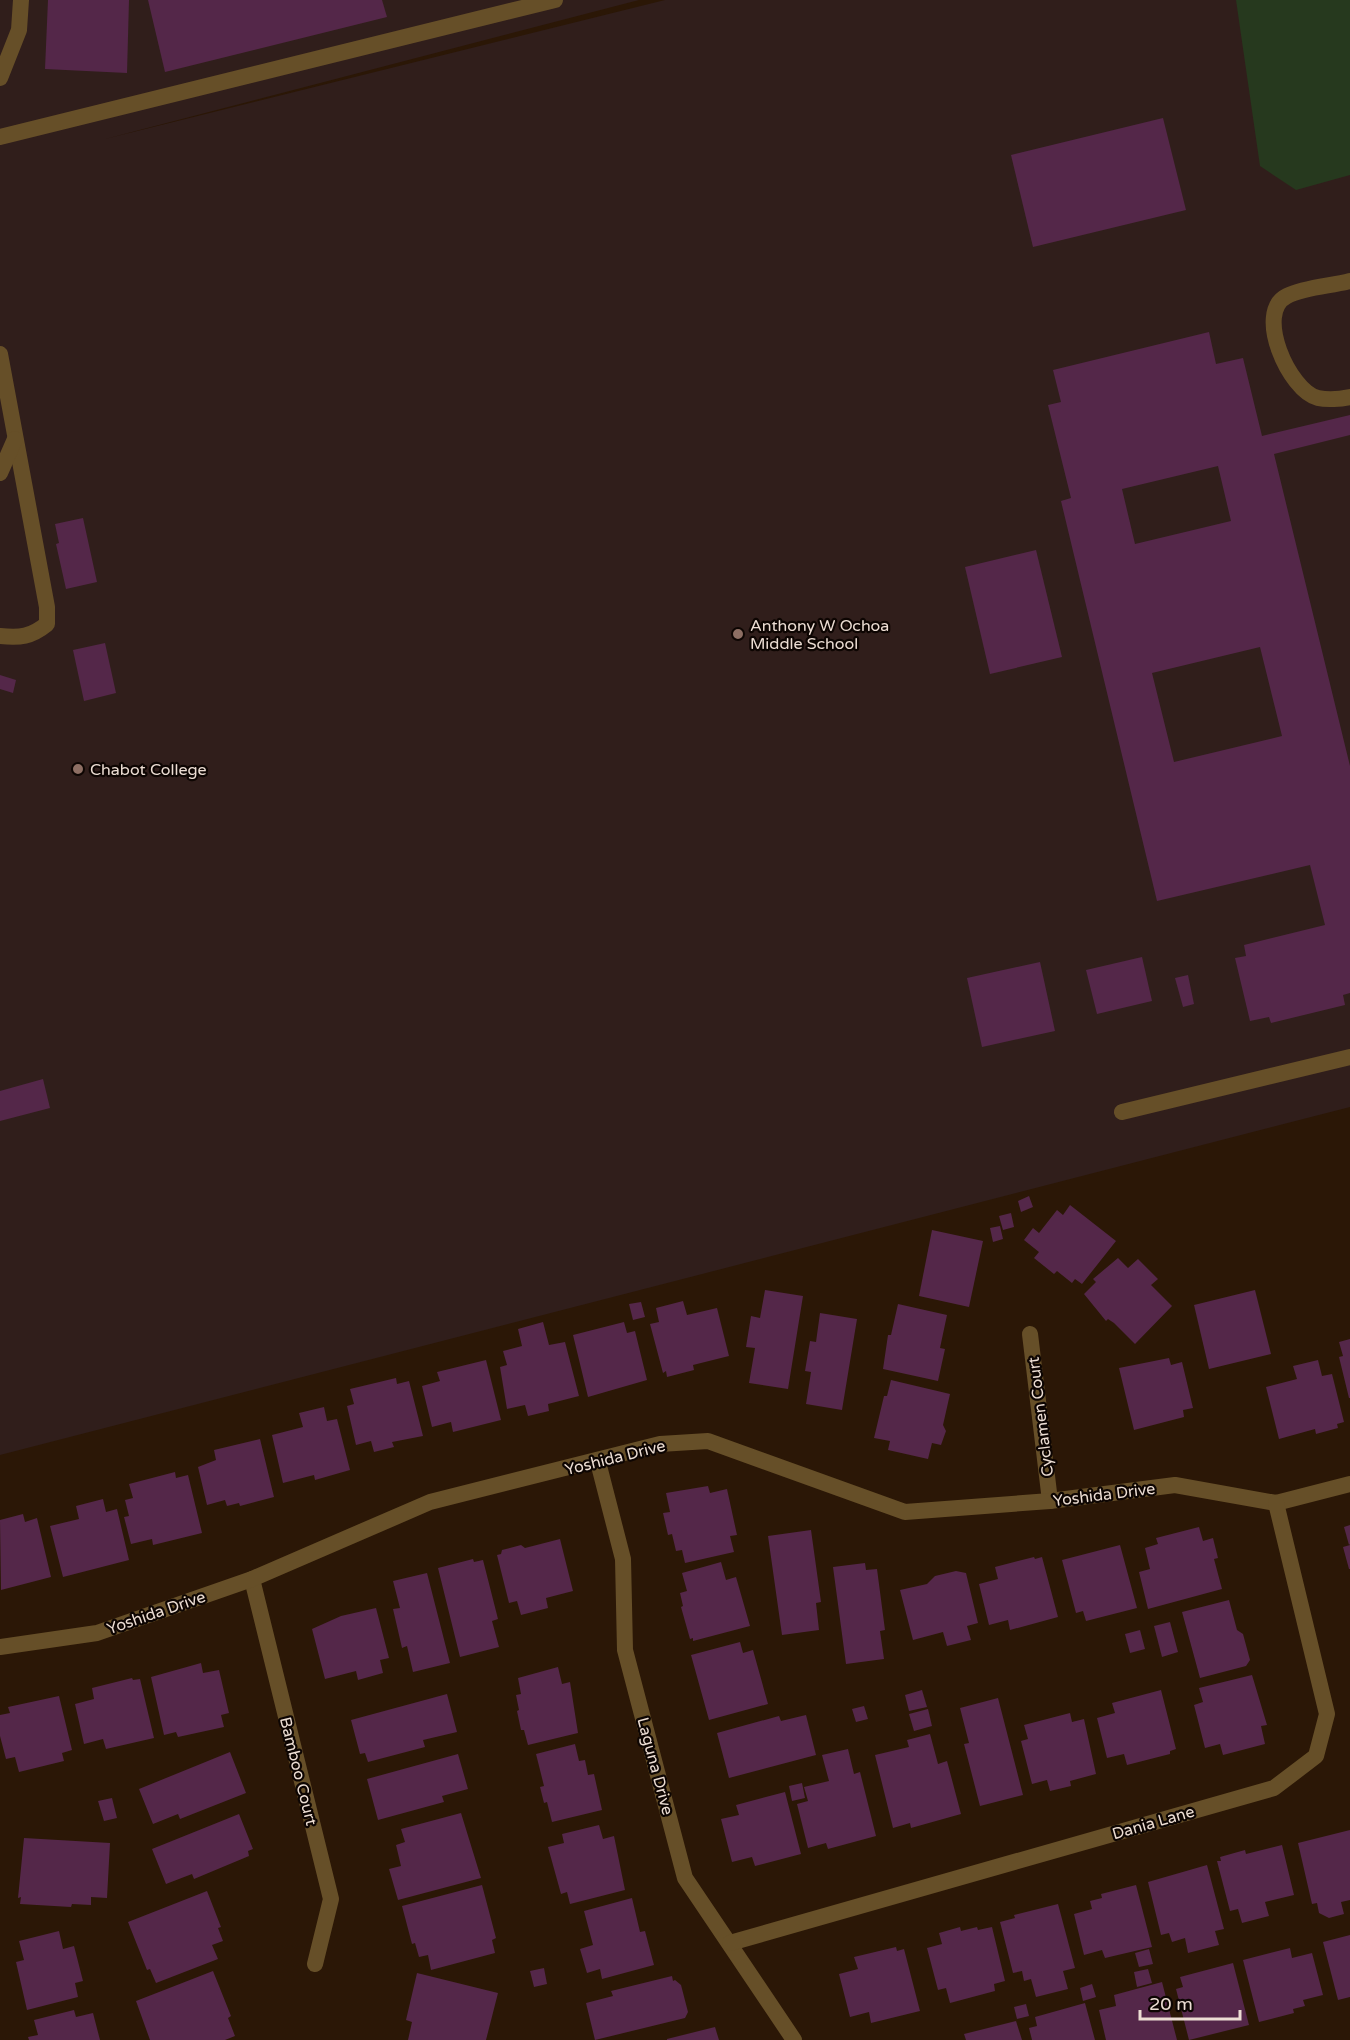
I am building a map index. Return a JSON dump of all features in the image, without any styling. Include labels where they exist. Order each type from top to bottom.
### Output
[{"type":"street","points":[[0,78],[19,30],[21,0]]},
{"type":"street","points":[[0,137],[555,0]]},
{"type":"street","points":[[1350,281],[1286,296],[1276,307],[1273,321],[1277,342],[1293,381],[1317,398],[1350,397]]},
{"type":"street","points":[[0,354],[48,608],[47,624],[35,633],[19,638],[0,636]]},
{"type":"street","points":[[0,472],[15,439]]},
{"type":"street","points":[[1122,1112],[1350,1057]]},
{"type":"street","name":"Cyclamen Court","points":[[1030,1334],[1050,1501]]},
{"type":"street","name":"Yoshida Drive","points":[[0,1647],[97,1633],[252,1579],[430,1502],[598,1462],[660,1444],[708,1441],[905,1512],[1050,1501],[1175,1485],[1276,1503],[1350,1484]]},
{"type":"street","name":"Laguna Drive","points":[[598,1462],[623,1559],[626,1650],[685,1878],[794,2040]]},
{"type":"street","name":"Dania Lane","points":[[730,1942],[1274,1788],[1316,1756],[1327,1714],[1276,1503]]},
{"type":"street","name":"Bamboo Court","points":[[252,1579],[331,1899],[315,1964]]},
{"type":"shaded area","name":"Anthony W Ochoa Middle School","points":[[0,0],[639,0],[105,139],[665,0],[1350,0],[1350,1107],[0,1455]]},
{"type":"green space","points":[[1236,0],[1350,0],[1350,175],[1296,190],[1260,166]]},
{"type":"building","points":[[48,0],[129,0],[127,73],[45,69]]},
{"type":"building","points":[[148,0],[382,0],[387,17],[165,72]]},
{"type":"building","points":[[1163,118],[1186,210],[1033,247],[1011,155]]},
{"type":"building","points":[[1209,332],[1216,364],[1243,358],[1262,436],[1350,415],[1350,435],[1274,454],[1350,766],[1350,993],[1343,995],[1345,1005],[1271,1023],[1269,1017],[1250,1021],[1235,958],[1246,956],[1244,945],[1325,925],[1310,865],[1157,901],[1061,501],[1071,498],[1048,405],[1061,402],[1053,370]],"holes":[[[1218,466],[1231,521],[1135,544],[1122,489]],[[1260,647],[1282,736],[1174,762],[1152,673]]]},
{"type":"building","points":[[83,518],[97,582],[66,589],[56,544],[59,543],[55,524]]},
{"type":"building","points":[[1036,550],[1062,657],[990,674],[965,567]]},
{"type":"building","points":[[105,643],[116,693],[84,701],[73,650]]},
{"type":"building","points":[[0,675],[16,680],[13,693],[0,689]]},
{"type":"building","points":[[1142,957],[1152,1001],[1097,1014],[1086,970]]},
{"type":"building","points":[[1040,962],[1055,1031],[982,1047],[967,978]]},
{"type":"building","points":[[1188,975],[1194,1004],[1183,1007],[1175,978]]},
{"type":"building","points":[[43,1079],[50,1108],[0,1121],[0,1091]]},
{"type":"building","points":[[1029,1196],[1033,1207],[1021,1212],[1018,1201]]},
{"type":"building","points":[[1070,1205],[1116,1241],[1082,1284],[1075,1279],[1072,1283],[1057,1271],[1054,1274],[1034,1258],[1039,1252],[1024,1240],[1033,1228],[1039,1233],[1057,1210],[1063,1215]]},
{"type":"building","points":[[1011,1213],[1014,1227],[1003,1230],[999,1216]]},
{"type":"building","points":[[1000,1226],[1003,1239],[993,1242],[990,1228]]},
{"type":"building","points":[[932,1230],[983,1241],[969,1307],[919,1296]]},
{"type":"building","points":[[1118,1258],[1128,1268],[1138,1259],[1158,1279],[1151,1285],[1172,1306],[1135,1344],[1114,1323],[1108,1319],[1106,1321],[1084,1294],[1096,1282],[1093,1279]]},
{"type":"building","points":[[765,1290],[803,1296],[788,1389],[749,1383],[755,1348],[746,1347],[751,1316],[760,1318]]},
{"type":"building","points":[[1255,1290],[1271,1354],[1209,1369],[1194,1305]]},
{"type":"building","points":[[683,1301],[687,1315],[717,1308],[729,1356],[693,1365],[694,1370],[667,1377],[666,1371],[663,1373],[650,1324],[659,1322],[656,1308]]},
{"type":"building","points":[[641,1302],[645,1317],[633,1320],[629,1304]]},
{"type":"building","points":[[898,1304],[947,1315],[940,1348],[945,1349],[938,1381],[883,1369],[888,1335],[891,1335]]},
{"type":"building","points":[[820,1313],[857,1319],[842,1410],[806,1404],[811,1372],[805,1371],[810,1341],[816,1342]]},
{"type":"building","points":[[543,1322],[549,1345],[565,1342],[579,1396],[548,1404],[549,1411],[528,1416],[525,1405],[507,1409],[500,1367],[507,1365],[503,1351],[522,1346],[518,1329]]},
{"type":"building","points":[[624,1322],[627,1333],[635,1331],[647,1380],[588,1397],[573,1335]]},
{"type":"building","points":[[1350,1339],[1349,1398],[1339,1357],[1343,1356],[1339,1342]]},
{"type":"building","points":[[1169,1358],[1171,1365],[1182,1362],[1193,1408],[1183,1410],[1184,1417],[1134,1430],[1119,1368]]},
{"type":"building","points":[[486,1360],[501,1420],[453,1432],[451,1422],[432,1427],[422,1386],[440,1381],[437,1372]]},
{"type":"building","points":[[1318,1360],[1322,1376],[1332,1374],[1344,1422],[1337,1424],[1338,1428],[1316,1434],[1315,1429],[1279,1439],[1266,1387],[1297,1379],[1293,1366]]},
{"type":"building","points":[[396,1378],[397,1384],[409,1381],[423,1436],[392,1442],[394,1447],[374,1452],[371,1441],[356,1445],[347,1406],[354,1404],[350,1389]]},
{"type":"building","points":[[891,1380],[950,1394],[943,1425],[946,1431],[941,1445],[932,1443],[928,1459],[888,1450],[890,1441],[874,1438],[884,1396],[887,1396]]},
{"type":"building","points":[[324,1407],[327,1421],[337,1419],[350,1470],[315,1480],[314,1475],[283,1483],[272,1435],[303,1427],[299,1413]]},
{"type":"building","points":[[260,1439],[274,1497],[240,1506],[239,1503],[227,1506],[225,1500],[207,1505],[198,1467],[216,1460],[214,1450]]},
{"type":"building","points":[[175,1472],[176,1478],[188,1475],[202,1533],[153,1545],[152,1539],[131,1544],[124,1517],[129,1516],[125,1500],[133,1498],[129,1484]]},
{"type":"building","points":[[708,1486],[710,1493],[727,1489],[737,1535],[730,1536],[734,1552],[685,1563],[682,1550],[676,1551],[672,1534],[668,1535],[663,1513],[670,1512],[666,1493]]},
{"type":"building","points":[[103,1499],[106,1512],[117,1509],[129,1560],[63,1577],[50,1526],[79,1519],[76,1506]]},
{"type":"building","points":[[23,1514],[25,1522],[37,1518],[51,1577],[1,1590],[0,1520]]},
{"type":"building","points":[[1350,1525],[1350,1544],[1349,1545],[1344,1527]]},
{"type":"building","points":[[1199,1527],[1203,1541],[1213,1538],[1218,1558],[1214,1559],[1222,1589],[1148,1609],[1139,1572],[1150,1569],[1145,1548],[1158,1544],[1156,1538]]},
{"type":"building","points":[[811,1530],[821,1602],[816,1603],[819,1630],[782,1635],[768,1536]]},
{"type":"building","points":[[560,1539],[573,1591],[546,1598],[548,1608],[521,1615],[517,1601],[509,1603],[497,1555],[501,1554],[502,1550],[521,1545],[525,1548]]},
{"type":"building","points":[[1120,1545],[1137,1608],[1086,1621],[1083,1611],[1076,1613],[1062,1560]]},
{"type":"building","points":[[1350,1545],[1350,1569],[1349,1569],[1343,1547]]},
{"type":"building","points":[[1034,1557],[1035,1559],[1042,1557],[1058,1617],[1010,1630],[1008,1620],[989,1625],[979,1584],[998,1579],[995,1567]]},
{"type":"building","points":[[473,1559],[474,1562],[483,1560],[498,1619],[492,1621],[499,1647],[460,1657],[438,1568]]},
{"type":"building","points":[[721,1562],[726,1580],[736,1577],[750,1626],[693,1641],[693,1638],[690,1639],[681,1607],[683,1606],[680,1593],[687,1591],[682,1573]]},
{"type":"building","points":[[865,1563],[866,1570],[877,1569],[885,1630],[880,1631],[884,1659],[846,1664],[833,1567]]},
{"type":"building","points":[[956,1571],[966,1573],[978,1623],[967,1626],[971,1640],[947,1646],[943,1632],[913,1640],[900,1590],[927,1584],[935,1576]]},
{"type":"building","points":[[427,1573],[450,1663],[413,1672],[407,1646],[402,1648],[393,1609],[400,1608],[393,1581]]},
{"type":"building","points":[[1229,1600],[1237,1630],[1243,1634],[1250,1660],[1246,1666],[1200,1678],[1182,1612]]},
{"type":"building","points":[[376,1608],[389,1658],[380,1660],[383,1673],[358,1680],[356,1671],[325,1679],[312,1629],[341,1616]]},
{"type":"building","points":[[1170,1622],[1178,1652],[1162,1657],[1154,1626]]},
{"type":"building","points":[[1140,1630],[1145,1649],[1130,1653],[1125,1634]]},
{"type":"building","points":[[740,1642],[743,1653],[753,1650],[768,1704],[709,1720],[691,1655]]},
{"type":"building","points":[[201,1663],[203,1673],[219,1670],[229,1713],[221,1715],[224,1727],[178,1737],[176,1732],[164,1735],[151,1677]]},
{"type":"building","points":[[558,1667],[562,1684],[570,1682],[578,1733],[528,1745],[524,1730],[521,1730],[517,1711],[519,1710],[516,1695],[521,1694],[518,1678]]},
{"type":"building","points":[[1252,1675],[1267,1725],[1261,1726],[1265,1744],[1223,1755],[1220,1744],[1205,1748],[1194,1705],[1203,1702],[1199,1688]]},
{"type":"building","points":[[132,1678],[133,1680],[140,1679],[154,1738],[106,1749],[103,1739],[84,1744],[75,1704],[94,1699],[92,1688]]},
{"type":"building","points":[[922,1690],[927,1707],[909,1711],[905,1695]]},
{"type":"building","points":[[1161,1690],[1176,1749],[1170,1751],[1170,1754],[1127,1765],[1124,1754],[1107,1758],[1097,1718],[1115,1713],[1112,1703]]},
{"type":"building","points":[[447,1694],[457,1732],[423,1740],[425,1747],[368,1762],[365,1753],[360,1754],[351,1720]]},
{"type":"building","points":[[59,1696],[72,1750],[62,1753],[64,1761],[19,1772],[15,1757],[6,1759],[0,1736],[0,1715],[10,1713],[8,1707]]},
{"type":"building","points":[[998,1698],[1023,1795],[980,1806],[964,1744],[969,1743],[960,1708]]},
{"type":"building","points":[[864,1706],[868,1719],[856,1722],[852,1709]]},
{"type":"building","points":[[928,1709],[932,1726],[914,1731],[909,1714]]},
{"type":"building","points":[[1070,1713],[1072,1722],[1084,1719],[1096,1774],[1070,1781],[1071,1786],[1050,1791],[1047,1780],[1032,1784],[1021,1741],[1028,1739],[1024,1725]]},
{"type":"building","points":[[806,1715],[816,1755],[729,1778],[717,1733],[779,1716],[781,1721]]},
{"type":"building","points":[[930,1734],[938,1764],[947,1761],[961,1814],[911,1828],[910,1823],[893,1828],[875,1755],[909,1747],[907,1740]]},
{"type":"building","points":[[575,1744],[579,1761],[585,1760],[588,1775],[594,1774],[602,1810],[552,1822],[540,1787],[544,1786],[536,1754]]},
{"type":"building","points":[[848,1749],[854,1774],[860,1772],[876,1836],[828,1849],[826,1843],[808,1848],[797,1804],[808,1801],[804,1787],[829,1781],[822,1755]]},
{"type":"building","points":[[230,1752],[246,1793],[180,1819],[178,1814],[153,1824],[139,1789]]},
{"type":"building","points":[[458,1754],[468,1789],[442,1796],[444,1802],[378,1820],[367,1779]]},
{"type":"building","points":[[802,1783],[805,1798],[792,1801],[789,1786]]},
{"type":"building","points":[[785,1792],[801,1854],[755,1866],[752,1857],[732,1862],[721,1819],[739,1815],[736,1805]]},
{"type":"building","points":[[112,1798],[117,1818],[104,1821],[98,1801]]},
{"type":"building","points":[[461,1813],[481,1878],[398,1900],[389,1869],[401,1866],[396,1845],[405,1842],[401,1829]]},
{"type":"building","points":[[239,1814],[253,1849],[248,1851],[249,1856],[194,1879],[192,1874],[166,1884],[152,1849]]},
{"type":"building","points":[[599,1825],[603,1839],[614,1836],[625,1890],[570,1904],[567,1892],[561,1894],[548,1847],[564,1843],[562,1834]]},
{"type":"building","points":[[1350,1830],[1350,1900],[1341,1902],[1344,1914],[1329,1918],[1319,1913],[1317,1903],[1312,1904],[1298,1843]]},
{"type":"building","points":[[24,1838],[110,1843],[107,1898],[91,1897],[91,1905],[72,1904],[71,1907],[20,1904],[21,1897],[18,1898]]},
{"type":"building","points":[[1282,1845],[1294,1895],[1265,1902],[1269,1916],[1242,1923],[1238,1909],[1230,1911],[1217,1861],[1221,1861],[1220,1857],[1245,1850],[1246,1854]]},
{"type":"building","points":[[1207,1865],[1224,1929],[1215,1931],[1219,1945],[1188,1953],[1185,1938],[1172,1942],[1169,1933],[1161,1935],[1148,1882]]},
{"type":"building","points":[[482,1885],[496,1938],[492,1940],[495,1953],[431,1970],[428,1955],[419,1957],[415,1943],[412,1944],[402,1906]]},
{"type":"building","points":[[1136,1885],[1152,1947],[1105,1958],[1102,1950],[1084,1955],[1074,1914],[1092,1909],[1090,1901],[1102,1898],[1101,1894]]},
{"type":"building","points":[[207,1891],[221,1927],[218,1928],[223,1941],[212,1945],[218,1959],[156,1983],[150,1969],[147,1970],[128,1922]]},
{"type":"building","points":[[632,1898],[640,1932],[645,1931],[654,1965],[602,1979],[600,1969],[587,1973],[580,1949],[593,1945],[584,1911]]},
{"type":"building","points":[[1058,1904],[1075,1968],[1063,1971],[1068,1989],[1036,1997],[1031,1979],[1024,1981],[1022,1971],[1013,1973],[1000,1922],[1015,1918],[1014,1915]]},
{"type":"building","points":[[960,1927],[961,1931],[977,1927],[978,1930],[992,1927],[1005,1981],[994,1984],[995,1991],[950,2003],[946,1988],[938,1990],[927,1948],[942,1944],[939,1933]]},
{"type":"building","points":[[59,1931],[63,1949],[74,1946],[83,1981],[75,1983],[78,1997],[27,2010],[16,1962],[24,1960],[19,1941]]},
{"type":"building","points":[[1350,1935],[1350,1997],[1338,2000],[1323,1942]]},
{"type":"building","points":[[896,1947],[897,1951],[904,1949],[920,2011],[871,2023],[869,2012],[850,2017],[839,1974],[858,1969],[854,1957]]},
{"type":"building","points":[[1290,1948],[1292,1958],[1312,1953],[1323,1995],[1303,2000],[1305,2006],[1293,2009],[1294,2013],[1259,2022],[1243,1960]]},
{"type":"building","points":[[1149,1949],[1153,1964],[1139,1967],[1135,1953]]},
{"type":"building","points":[[1233,1963],[1249,2025],[1189,2040],[1176,1989],[1183,1987],[1180,1977]]},
{"type":"building","points":[[544,1968],[547,1984],[534,1987],[530,1971]]},
{"type":"building","points":[[1148,1969],[1152,1983],[1137,1987],[1134,1972]]},
{"type":"building","points":[[213,1971],[231,2016],[228,2018],[235,2036],[225,2040],[150,2040],[136,2001]]},
{"type":"building","points":[[417,1973],[498,1993],[486,2040],[408,2040],[412,2022],[406,2020]]},
{"type":"building","points":[[672,1976],[673,1981],[681,1985],[688,2012],[685,2018],[595,2040],[586,2003],[613,1996],[611,1991]]},
{"type":"building","points":[[1162,1982],[1177,2040],[1106,2040],[1099,2010],[1116,2006],[1114,1995]]},
{"type":"building","points":[[1092,1984],[1096,1997],[1083,2001],[1080,1988]]},
{"type":"building","points":[[1085,2003],[1095,2040],[1032,2040],[1029,2028],[1037,2026],[1035,2017]]},
{"type":"building","points":[[1026,2004],[1029,2016],[1017,2019],[1014,2007]]},
{"type":"building","points":[[74,2010],[76,2017],[93,2013],[100,2040],[29,2040],[28,2037],[38,2035],[34,2020]]},
{"type":"building","points":[[1016,2021],[1022,2040],[966,2040],[964,2034]]},
{"type":"building","points":[[715,2027],[719,2040],[667,2040],[667,2039]]},
{"type":"place","name":"Anthony W Ochoa Middle School","points":[[738,634]]},
{"type":"place","name":"Chabot College","points":[[78,769]]}]
